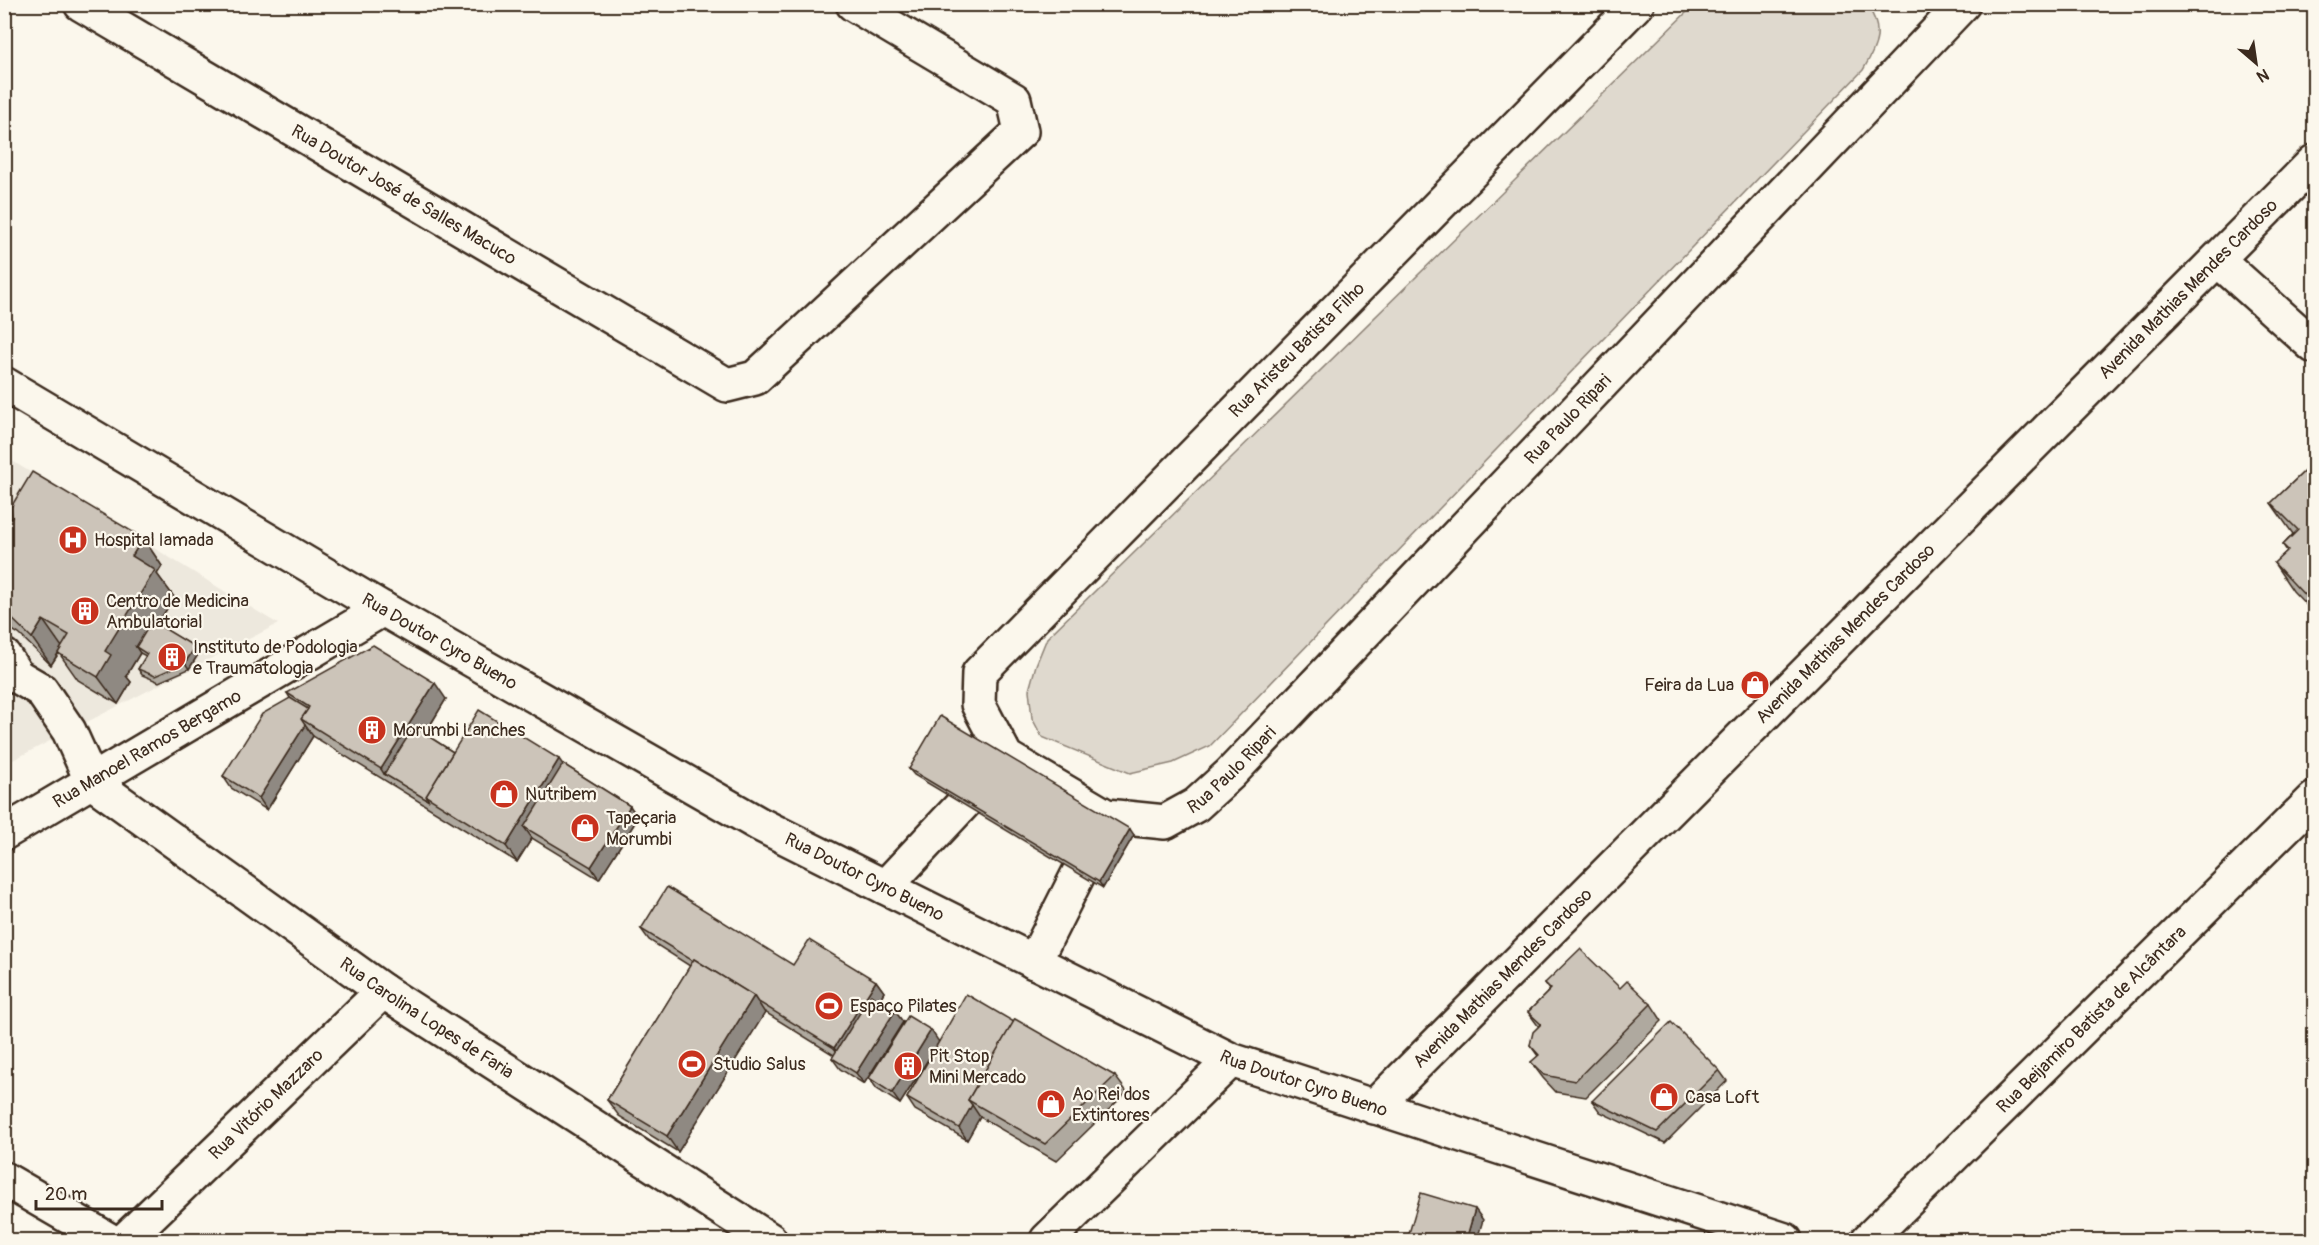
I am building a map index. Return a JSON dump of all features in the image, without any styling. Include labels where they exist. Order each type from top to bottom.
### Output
[{"type":"street","name":"Rua Doutor José de Salles Macuco","points":[[81,4],[727,385],[755,378],[1022,131],[1014,100],[854,4]]},
{"type":"street","name":"Rua Aristeu Batista Filho","points":[[1006,757],[978,704],[979,673],[1637,4]]},
{"type":"street","name":"Rua Paulo Ripari","points":[[1106,816],[1165,822],[1196,805],[1230,774],[1951,8]]},
{"type":"street","name":"Avenida Mathias Mendes Cardoso","points":[[1374,1107],[2314,162]]},
{"type":"street","points":[[2218,260],[2314,346]]},
{"type":"street","name":"Rua Doutor Cyro Bueno","points":[[4,384],[383,609],[759,824],[1231,1060],[1785,1240]]},
{"type":"street","name":"Rua Manoel Ramos Bergamo","points":[[4,832],[383,609]]},
{"type":"street","points":[[4,657],[17,676],[41,690],[69,731],[92,782]]},
{"type":"street","points":[[885,887],[1006,757],[1106,816],[1094,845],[1034,962]]},
{"type":"street","name":"Rua Carolina Lopes de Faria","points":[[92,782],[383,991],[770,1240]]},
{"type":"street","name":"Rua Beijamiro Batista de Alcântara","points":[[1868,1240],[2314,799]]},
{"type":"street","name":"Rua Vitório Mazzaro","points":[[124,1240],[383,991]]},
{"type":"street","points":[[1047,1240],[1231,1060]]},
{"type":"street","points":[[4,1179],[109,1240]]},
{"type":"shaded area","points":[[1694,5],[1867,5],[1876,22],[1877,38],[1863,70],[1210,746],[1173,763],[1130,773],[1042,737],[1032,718],[1029,690],[1047,638]]},
{"type":"shaded area","name":"Hospital Iamada","points":[[4,456],[278,624],[5,764]]},
{"type":"building","points":[[2314,462],[2314,605],[2274,563],[2288,550],[2283,545],[2298,530],[2271,503]]},
{"type":"building","name":"Centro de Medicina Ambulatorial","points":[[32,472],[143,538],[132,556],[155,570],[105,651],[111,655],[98,677],[58,653],[69,635],[43,620],[32,638],[4,611],[4,529],[12,517],[11,507]]},
{"type":"building","name":"Instituto de Podologia e Traumatologia","points":[[152,621],[195,647],[185,663],[155,676],[138,669],[147,654],[136,647]]},
{"type":"building","name":"Morumbi Lanches","points":[[373,645],[435,683],[381,769],[301,719],[309,707],[287,693]]},
{"type":"building","points":[[290,698],[308,709],[301,719],[305,725],[259,798],[223,776],[262,714]]},
{"type":"building","name":"Nutribem","points":[[479,710],[559,759],[506,846],[426,796]]},
{"type":"building","points":[[940,716],[1130,829],[1099,882],[909,769]]},
{"type":"building","points":[[414,727],[453,752],[426,796],[429,801],[384,774]]},
{"type":"building","name":"Tapeçaria Morumbi","points":[[563,764],[630,806],[591,867],[524,827]]},
{"type":"building","points":[[667,887],[793,965],[809,940],[876,981],[834,1048],[694,959],[693,961],[641,929]]},
{"type":"building","points":[[1580,949],[1620,988],[1627,981],[1651,1004],[1575,1081],[1544,1075],[1531,1062],[1539,1055],[1530,1045],[1533,1032],[1541,1024],[1528,1012],[1551,989],[1545,983]]},
{"type":"building","name":"Studio Salus","points":[[694,959],[754,996],[667,1136],[607,1100]]},
{"type":"building","points":[[966,994],[1014,1022],[968,1100],[972,1105],[959,1128],[907,1098]]},
{"type":"building","points":[[871,995],[895,1011],[856,1073],[832,1058]]},
{"type":"building","points":[[908,1016],[931,1030],[892,1093],[869,1078]]},
{"type":"building","name":"Ao Rei dos Extintores","points":[[1015,1019],[1115,1076],[1045,1144],[968,1100]]},
{"type":"building","name":"Casa Loft","points":[[1671,1022],[1719,1070],[1657,1132],[1592,1101]]},
{"type":"building","points":[[1421,1193],[1475,1209],[1466,1240],[1407,1240]]},
{"type":"place","name":"Hospital Iamada","points":[[73,540]]},
{"type":"place","name":"Centro de Medicina Ambulatorial","points":[[85,611]]},
{"type":"place","name":"Instituto de Podologia e Traumatologia","points":[[172,657]]},
{"type":"place","name":"Feira da Lua","points":[[1755,685]]},
{"type":"place","name":"Morumbi Lanches","points":[[372,730]]},
{"type":"place","name":"Nutribem","points":[[504,794]]},
{"type":"place","name":"Tapeçaria Morumbi","points":[[585,828]]},
{"type":"place","name":"Espaço Pilates","points":[[829,1006]]},
{"type":"place","name":"Studio Salus","points":[[692,1064]]},
{"type":"place","name":"Pit Stop Mini Mercado","points":[[908,1066]]},
{"type":"place","name":"Casa Loft","points":[[1664,1097]]},
{"type":"place","name":"Ao Rei dos Extintores","points":[[1051,1104]]}]
